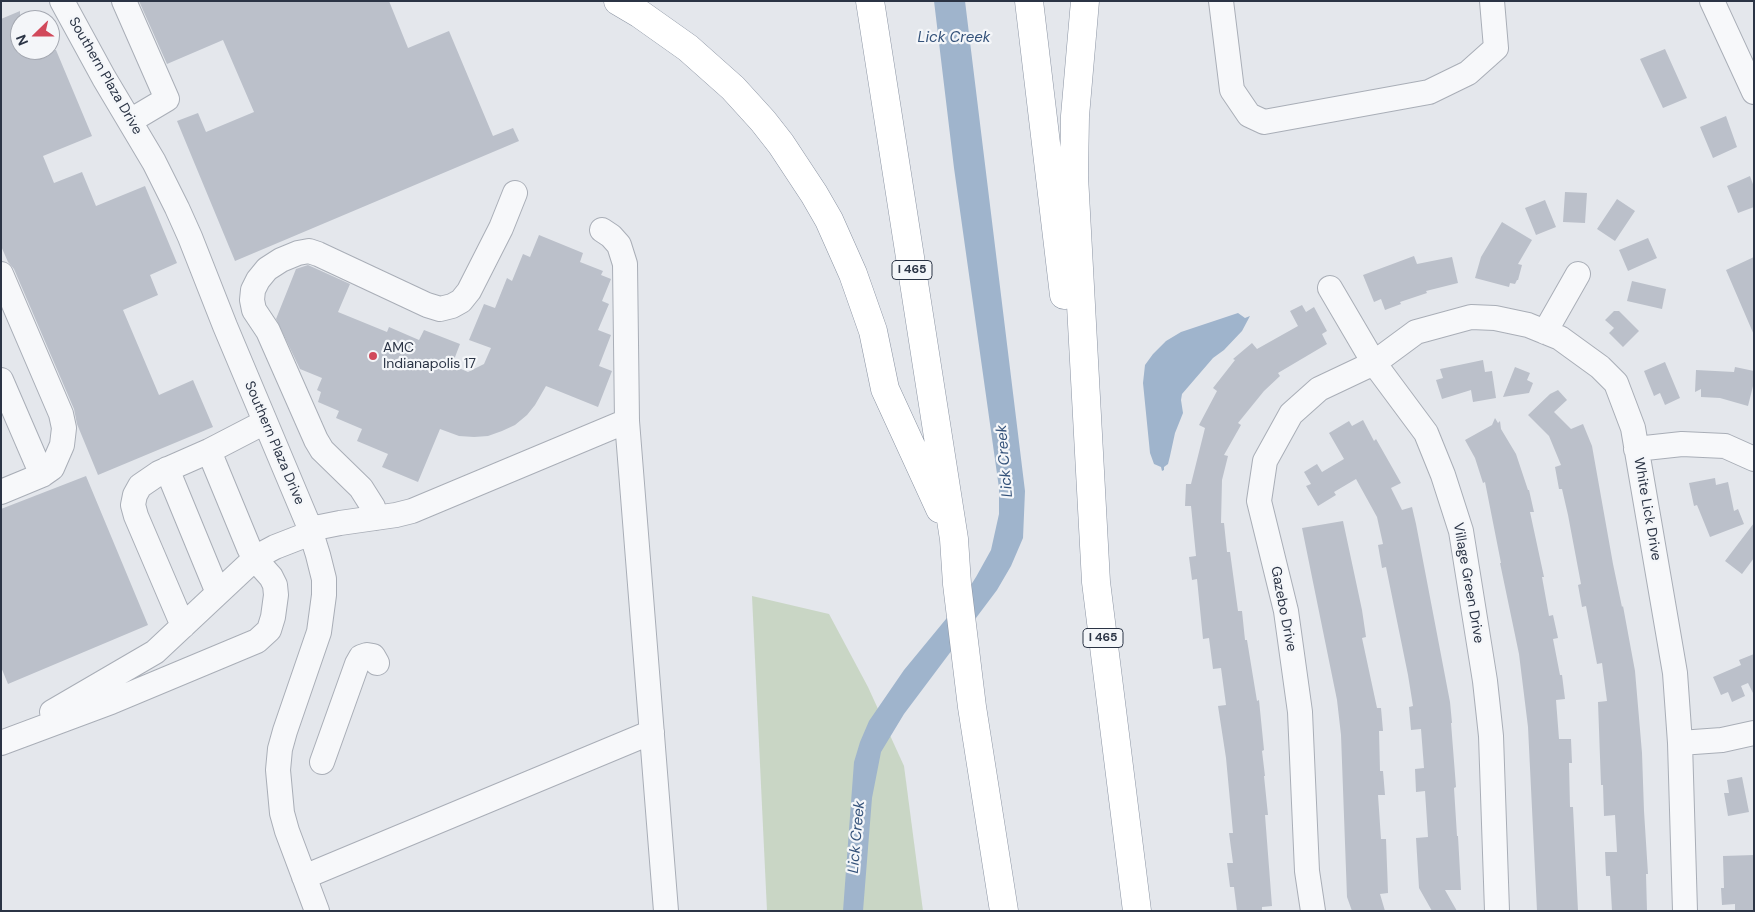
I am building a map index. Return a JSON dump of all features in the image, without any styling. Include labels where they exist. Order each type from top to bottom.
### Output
[{"type":"highway","points":[[618,1],[688,48],[733,88],[781,144],[814,194],[833,228],[857,283],[873,331],[885,389],[954,539]]},
{"type":"highway","name":"I 465","points":[[870,1],[954,539],[957,584],[972,707],[1004,911]]},
{"type":"highway","name":"I 465","points":[[1029,1],[1057,240],[1092,505],[1096,582],[1137,911]]},
{"type":"highway","points":[[1085,1],[1075,107],[1074,176],[1092,505]]},
{"type":"street","name":"Southern Plaza Drive","points":[[62,1],[154,162],[177,208],[311,531],[324,578],[322,614],[319,632],[280,749],[278,770],[282,813],[317,911]]},
{"type":"street","points":[[124,1],[167,99],[130,121]]},
{"type":"street","points":[[1220,1],[1232,90],[1249,115],[1264,122],[1429,92],[1468,73],[1496,48],[1492,1]]},
{"type":"street","points":[[1712,1],[1754,92]]},
{"type":"street","points":[[376,518],[361,488],[322,450],[316,440],[268,331],[254,310],[252,296],[258,280],[267,269],[281,260],[298,253],[309,252],[318,254],[426,305],[440,309],[452,306],[462,301],[469,291],[501,228],[515,193]]},
{"type":"street","points":[[602,230],[618,245],[626,264],[627,421],[666,911]]},
{"type":"street","points":[[1,274],[61,414],[64,428],[62,445],[52,468],[42,475],[1,492]]},
{"type":"street","points":[[1545,332],[1578,274]]},
{"type":"street","name":"Village Green Drive","points":[[1330,288],[1374,362],[1426,433],[1444,475],[1461,531],[1485,681],[1490,727],[1497,911]]},
{"type":"street","points":[[214,299],[252,296]]},
{"type":"street","name":"White Lick Drive","points":[[1374,362],[1416,332],[1471,317],[1495,318],[1528,326],[1560,338],[1600,367],[1616,383],[1633,428],[1675,673],[1680,743],[1685,911]]},
{"type":"street","name":"Gazebo Drive","points":[[1313,911],[1307,871],[1300,712],[1286,611],[1259,501],[1265,461],[1291,414],[1319,389],[1374,362]]},
{"type":"street","points":[[1,380],[42,475]]},
{"type":"street","points":[[1,742],[155,652],[255,559],[275,547],[311,531],[340,523],[412,511],[627,421]]},
{"type":"street","points":[[183,626],[136,516],[133,505],[135,495],[140,486],[149,478],[209,451],[265,422]]},
{"type":"street","points":[[1636,449],[1682,444],[1725,446],[1754,459]]},
{"type":"street","points":[[1,742],[111,702],[257,641],[269,630],[276,595],[275,585],[249,548],[209,451]]},
{"type":"street","points":[[167,469],[218,593]]},
{"type":"street","points":[[322,762],[357,664],[361,657],[367,655],[372,656],[377,663]]},
{"type":"street","points":[[304,877],[652,732]]},
{"type":"street","points":[[1680,743],[1722,740],[1754,733]]},
{"type":"green space","points":[[752,596],[829,614],[868,687],[904,766],[923,911],[767,911]]},
{"type":"water","name":"Lick Creek","points":[[934,1],[965,1],[1025,491],[1023,538],[1011,566],[997,590],[904,714],[881,752],[872,798],[863,911],[843,911],[854,762],[860,742],[869,721],[904,670],[960,602],[976,577],[991,550],[999,514],[999,488],[954,168]]},
{"type":"water","points":[[1238,313],[1245,318],[1250,316],[1242,331],[1224,350],[1213,358],[1182,394],[1183,413],[1175,433],[1168,464],[1162,471],[1161,467],[1154,464],[1150,453],[1143,383],[1145,365],[1166,341],[1181,332]]},
{"type":"building","points":[[139,1],[389,1],[408,48],[449,31],[493,136],[513,128],[519,141],[235,261],[177,121],[198,113],[206,132],[254,112],[223,40],[167,64]]},
{"type":"building","points":[[10,15],[10,60],[60,60],[92,136],[43,156],[54,183],[82,172],[96,206],[145,186],[177,263],[150,275],[158,295],[123,310],[159,395],[193,380],[213,427],[98,475],[77,424],[74,409],[14,269],[8,262],[1,246],[1,19]]},
{"type":"building","points":[[1665,49],[1687,98],[1663,108],[1640,59]]},
{"type":"building","points":[[1726,116],[1737,147],[1713,158],[1700,127]]},
{"type":"building","points":[[1750,176],[1754,187],[1754,207],[1738,213],[1727,186]]},
{"type":"building","points":[[1565,192],[1587,193],[1585,223],[1563,222]]},
{"type":"building","points":[[1617,199],[1635,211],[1615,241],[1597,229]]},
{"type":"building","points":[[1545,200],[1556,227],[1536,235],[1525,208]]},
{"type":"building","points":[[1502,222],[1532,240],[1518,264],[1522,265],[1518,280],[1515,284],[1510,283],[1509,287],[1475,278],[1481,257]]},
{"type":"building","name":"AMC Indianapolis 17","points":[[539,235],[583,253],[580,262],[603,271],[601,275],[611,279],[602,301],[609,304],[598,330],[611,335],[599,366],[612,371],[598,407],[546,386],[527,415],[515,425],[502,431],[488,436],[474,437],[459,436],[440,429],[418,482],[382,467],[388,454],[357,441],[362,429],[336,418],[339,411],[318,402],[321,392],[317,390],[322,378],[300,369],[276,319],[296,269],[308,265],[350,284],[338,312],[387,332],[389,327],[419,340],[424,330],[460,344],[452,365],[468,372],[484,364],[491,348],[469,340],[484,304],[495,308],[507,278],[512,281],[523,254],[530,257]]},
{"type":"building","points":[[1648,238],[1657,258],[1628,271],[1619,250]]},
{"type":"building","points":[[1414,256],[1417,264],[1452,257],[1458,283],[1426,291],[1427,293],[1400,302],[1401,304],[1385,310],[1381,299],[1374,302],[1363,275]]},
{"type":"building","points":[[1754,257],[1754,335],[1726,270]]},
{"type":"building","points":[[1632,281],[1666,289],[1662,309],[1627,301]]},
{"type":"building","points":[[1302,305],[1306,312],[1314,307],[1327,331],[1322,334],[1327,344],[1278,373],[1280,376],[1264,391],[1238,423],[1241,425],[1224,455],[1228,456],[1222,480],[1221,523],[1224,523],[1227,552],[1230,552],[1238,611],[1242,611],[1245,640],[1247,640],[1257,701],[1259,700],[1264,750],[1262,751],[1268,815],[1265,815],[1272,906],[1262,907],[1262,911],[1237,911],[1234,887],[1230,887],[1227,863],[1233,863],[1229,833],[1233,833],[1226,758],[1218,706],[1226,705],[1221,668],[1213,669],[1209,638],[1203,639],[1197,579],[1192,580],[1189,557],[1196,556],[1191,506],[1185,506],[1186,484],[1191,484],[1205,428],[1199,425],[1217,391],[1213,388],[1235,360],[1233,359],[1252,343],[1257,349],[1298,326],[1290,311]]},
{"type":"building","points":[[1614,311],[1619,311],[1639,331],[1623,347],[1609,333],[1614,328],[1605,320]]},
{"type":"building","points":[[1483,360],[1485,372],[1492,371],[1496,398],[1473,402],[1471,390],[1442,399],[1436,380],[1443,378],[1440,369]]},
{"type":"building","points":[[1665,362],[1680,398],[1665,405],[1660,393],[1654,396],[1644,371]]},
{"type":"building","points":[[1515,367],[1530,373],[1527,380],[1533,383],[1529,393],[1503,397]]},
{"type":"building","points":[[1735,367],[1754,371],[1754,382],[1748,406],[1720,398],[1701,397],[1701,389],[1695,392],[1696,370],[1734,372]]},
{"type":"building","points":[[1558,390],[1567,400],[1554,412],[1571,429],[1583,424],[1592,446],[1613,564],[1635,671],[1642,753],[1648,874],[1646,874],[1647,911],[1612,911],[1610,876],[1606,876],[1605,852],[1617,852],[1615,815],[1604,816],[1603,785],[1601,785],[1598,702],[1607,701],[1602,663],[1597,664],[1586,606],[1582,607],[1578,585],[1581,584],[1568,515],[1562,489],[1559,489],[1555,467],[1561,465],[1549,436],[1528,415],[1550,394]]},
{"type":"building","points":[[1495,418],[1498,423],[1500,421],[1501,429],[1516,454],[1529,490],[1534,512],[1530,512],[1544,577],[1542,577],[1549,616],[1553,615],[1558,638],[1553,639],[1560,675],[1562,675],[1565,699],[1556,700],[1559,739],[1571,739],[1572,763],[1569,763],[1570,807],[1573,807],[1578,911],[1537,911],[1528,727],[1519,654],[1485,482],[1483,483],[1475,458],[1465,440],[1492,425]]},
{"type":"building","points":[[1363,420],[1401,483],[1391,488],[1402,510],[1412,507],[1416,524],[1450,702],[1461,890],[1445,890],[1457,911],[1432,911],[1419,888],[1416,838],[1428,837],[1425,791],[1416,792],[1415,769],[1424,768],[1421,729],[1411,730],[1409,707],[1413,706],[1386,567],[1382,568],[1378,545],[1383,544],[1377,517],[1356,479],[1334,492],[1336,495],[1318,506],[1306,486],[1311,484],[1304,472],[1317,464],[1322,472],[1344,459],[1329,433],[1349,421],[1352,426]]},
{"type":"building","points":[[86,476],[148,625],[8,684],[1,667],[1,509]]},
{"type":"building","points":[[1715,478],[1716,485],[1728,482],[1734,511],[1738,509],[1744,524],[1710,537],[1697,505],[1694,506],[1689,483]]},
{"type":"building","points":[[1343,521],[1362,610],[1366,637],[1362,638],[1377,708],[1381,708],[1383,731],[1379,731],[1380,771],[1383,771],[1385,795],[1378,795],[1381,839],[1386,839],[1388,893],[1380,894],[1385,911],[1352,911],[1347,897],[1341,735],[1337,700],[1302,528]]},
{"type":"building","points":[[1754,523],[1754,558],[1742,574],[1725,561]]},
{"type":"building","points":[[1754,654],[1754,695],[1748,683],[1741,686],[1745,696],[1732,702],[1728,692],[1721,695],[1713,677],[1741,665],[1739,660]]},
{"type":"building","points":[[1742,777],[1749,812],[1728,816],[1724,793],[1729,793],[1727,780]]},
{"type":"building","points":[[1754,855],[1754,911],[1735,911],[1735,904],[1722,905],[1721,888],[1724,888],[1723,856]]},
{"type":"place","name":"AMC Indianapolis 17","points":[[373,356]]}]
